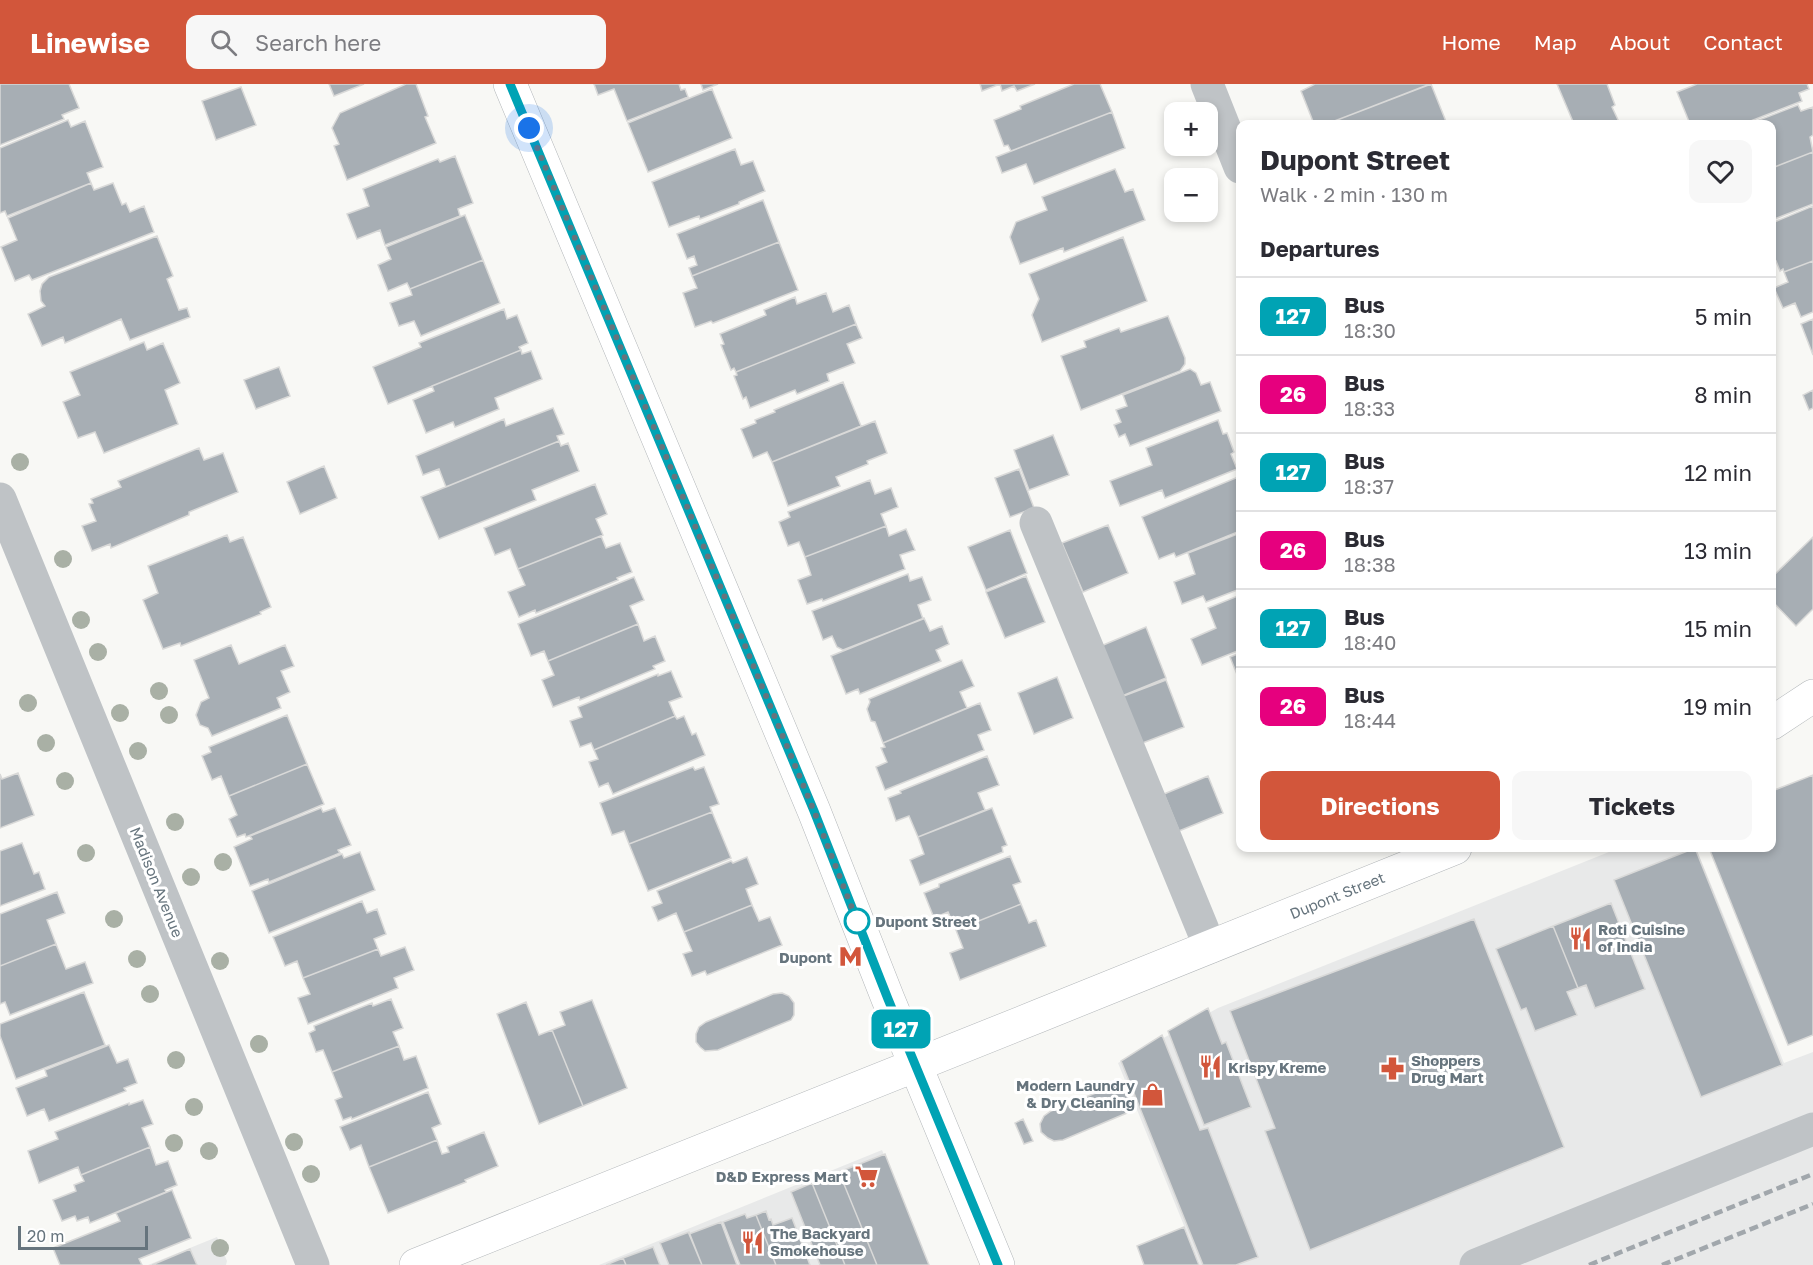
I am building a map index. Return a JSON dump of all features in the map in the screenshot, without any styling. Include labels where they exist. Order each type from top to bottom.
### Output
[{"type":"main road","points":[[510,84],[809,800],[998,1265]]},
{"type":"main road","points":[[1776,720],[1813,696]]},
{"type":"main road","name":"Dupont Street","points":[[416,1265],[1445,852]]},
{"type":"street","points":[[1207,84],[1236,157]]},
{"type":"street","name":"Madison Avenue","points":[[0,500],[313,1265]]},
{"type":"street","points":[[1036,523],[1210,946]]},
{"type":"street","points":[[1476,1265],[1813,1129]]},
{"type":"shaded area","points":[[1609,852],[1698,852],[1784,1063],[1813,1052],[1813,1265],[1200,1265],[1118,1063],[1218,1008]]},
{"type":"shaded area","points":[[882,1150],[929,1265],[599,1265]]},
{"type":"shaded area","points":[[217,1237],[227,1261],[226,1265],[148,1265]]},
{"type":"building","points":[[0,84],[69,84],[79,108],[62,115],[64,119],[0,145]]},
{"type":"building","points":[[329,84],[364,84],[334,96]]},
{"type":"building","points":[[406,84],[416,84],[428,116],[425,117],[436,143],[347,180],[334,146],[339,144],[332,128],[340,113]]},
{"type":"building","points":[[594,84],[679,84],[681,90],[685,89],[688,97],[627,121],[614,89],[598,95]]},
{"type":"building","points":[[701,84],[718,84],[703,90]]},
{"type":"building","points":[[980,84],[1000,84],[982,91]]},
{"type":"building","points":[[1000,84],[1035,84],[1017,91],[1014,86],[1002,91]]},
{"type":"building","points":[[1074,84],[1100,84],[1112,112],[1011,151],[1008,145],[1004,146],[994,120],[1021,109],[1020,106]]},
{"type":"building","points":[[1315,84],[1430,84],[1337,120],[1312,120],[1301,91]]},
{"type":"building","points":[[1431,84],[1445,120],[1337,120]]},
{"type":"building","points":[[1557,84],[1607,84],[1615,105],[1612,107],[1618,120],[1572,120]]},
{"type":"building","points":[[1697,84],[1807,84],[1809,89],[1799,93],[1802,101],[1753,120],[1688,120],[1677,92]]},
{"type":"building","points":[[241,87],[256,125],[216,140],[202,101]]},
{"type":"building","points":[[712,89],[732,138],[648,172],[628,123]]},
{"type":"building","points":[[1798,105],[1801,111],[1813,107],[1813,135],[1810,137],[1813,152],[1776,166],[1776,120],[1759,120]]},
{"type":"building","points":[[1112,112],[1125,148],[1034,184],[1026,164],[1002,173],[996,157]]},
{"type":"building","points":[[68,120],[71,127],[85,121],[103,167],[87,173],[91,183],[7,216],[5,211],[0,213],[0,148]]},
{"type":"building","points":[[735,149],[741,165],[753,161],[765,191],[700,219],[699,216],[669,227],[652,182]]},
{"type":"building","points":[[1813,152],[1813,204],[1776,218],[1776,166]]},
{"type":"building","points":[[455,156],[473,203],[458,209],[460,216],[385,245],[380,230],[357,239],[347,214],[369,206],[363,189],[438,159],[440,162]]},
{"type":"building","points":[[1115,169],[1125,192],[1133,189],[1145,220],[1064,252],[1063,248],[1020,264],[1010,237],[1016,222],[1047,210],[1042,197]]},
{"type":"building","points":[[91,183],[94,190],[113,183],[122,205],[126,203],[130,212],[144,206],[154,232],[32,280],[29,275],[15,281],[1,247],[17,240],[8,218]]},
{"type":"building","points":[[763,200],[779,242],[692,276],[689,268],[697,265],[694,256],[687,259],[677,234]]},
{"type":"building","points":[[1813,206],[1813,261],[1784,272],[1783,269],[1780,271],[1776,261],[1776,221]]},
{"type":"building","points":[[465,215],[483,260],[410,289],[407,283],[388,291],[378,265],[391,259],[386,247]]},
{"type":"building","points":[[157,236],[173,276],[167,279],[179,310],[187,308],[190,317],[130,340],[121,319],[65,343],[63,337],[42,346],[28,314],[45,306],[41,301],[40,291],[42,284],[49,277]]},
{"type":"building","points":[[1123,237],[1147,301],[1042,342],[1032,315],[1039,299],[1029,274]]},
{"type":"building","points":[[779,242],[798,290],[713,323],[711,321],[695,327],[683,293],[697,288],[692,276]]},
{"type":"building","points":[[483,260],[500,303],[421,336],[414,321],[399,326],[390,303],[412,295],[410,289]]},
{"type":"building","points":[[1813,261],[1813,312],[1801,317],[1795,303],[1783,308],[1776,287],[1788,282],[1784,272]]},
{"type":"building","points":[[826,293],[833,312],[849,305],[856,324],[736,372],[734,368],[731,370],[721,345],[724,344],[720,334],[766,315],[764,310],[795,297],[797,304]]},
{"type":"building","points":[[504,309],[507,319],[517,315],[528,343],[519,347],[521,350],[388,404],[373,367],[421,347],[419,343]]},
{"type":"building","points":[[1168,316],[1185,358],[1185,364],[1180,371],[1081,410],[1061,356],[1086,347],[1084,341],[1119,328],[1121,332]]},
{"type":"building","points":[[1813,319],[1813,355],[1801,324]]},
{"type":"building","points":[[856,324],[862,338],[847,344],[855,363],[827,374],[829,381],[797,394],[795,390],[750,408],[746,397],[743,399],[734,376],[737,375],[736,372]]},
{"type":"building","points":[[144,342],[147,350],[163,343],[180,383],[165,390],[178,424],[104,453],[95,432],[78,438],[63,402],[80,395],[70,372]]},
{"type":"building","points":[[521,350],[522,354],[531,351],[542,379],[495,398],[499,409],[455,427],[453,422],[426,433],[413,400],[434,391],[432,386]]},
{"type":"building","points":[[279,367],[290,396],[256,409],[244,380]]},
{"type":"building","points":[[1190,369],[1196,373],[1201,385],[1210,382],[1221,411],[1130,446],[1125,434],[1119,437],[1114,425],[1121,422],[1116,410],[1127,406],[1123,395]]},
{"type":"building","points":[[843,382],[861,426],[772,462],[767,452],[753,458],[741,429],[756,423],[755,420],[775,412],[774,410]]},
{"type":"building","points":[[1813,390],[1813,408],[1809,410],[1803,395]]},
{"type":"building","points":[[553,408],[564,434],[557,436],[559,441],[446,487],[439,469],[423,475],[416,456],[504,419],[506,426]]},
{"type":"building","points":[[1218,420],[1223,434],[1227,433],[1234,452],[1231,454],[1236,469],[1165,498],[1162,490],[1120,506],[1110,481],[1152,465],[1146,448]]},
{"type":"building","points":[[875,421],[887,453],[867,461],[868,464],[836,477],[840,486],[788,506],[772,462]]},
{"type":"building","points":[[1053,435],[1069,475],[1029,490],[1014,450]]},
{"type":"building","points":[[559,441],[561,446],[568,443],[579,471],[532,490],[536,500],[439,539],[421,497]]},
{"type":"building","points":[[199,448],[204,460],[223,453],[238,492],[111,548],[110,544],[92,551],[82,526],[96,521],[89,504],[93,503],[91,499],[121,487],[118,481]]},
{"type":"building","points":[[324,466],[337,498],[300,514],[287,482]]},
{"type":"building","points":[[1019,469],[1034,508],[1010,517],[995,478]]},
{"type":"building","points":[[1236,478],[1236,533],[1176,557],[1174,553],[1159,559],[1142,517]]},
{"type":"building","points":[[870,480],[875,494],[891,488],[898,507],[881,514],[886,526],[805,557],[799,542],[788,546],[779,522],[790,517],[788,512]]},
{"type":"building","points":[[595,484],[607,514],[596,519],[603,535],[518,569],[510,549],[495,555],[484,528]]},
{"type":"building","points":[[1108,525],[1128,573],[1083,592],[1062,543]]},
{"type":"building","points":[[886,526],[889,536],[906,529],[915,550],[900,555],[905,569],[823,601],[822,599],[807,604],[798,580],[811,575],[805,557]]},
{"type":"building","points":[[1010,530],[1027,573],[986,590],[968,547]]},
{"type":"building","points":[[227,535],[230,542],[243,537],[271,607],[260,612],[261,614],[181,646],[180,643],[163,649],[143,600],[158,593],[148,566]]},
{"type":"building","points":[[1236,535],[1236,591],[1206,602],[1203,596],[1182,604],[1174,582],[1195,574],[1188,553]]},
{"type":"building","points":[[601,536],[606,548],[620,543],[632,572],[617,578],[618,580],[536,613],[535,610],[519,617],[508,592],[525,585],[518,569]]},
{"type":"building","points":[[1813,537],[1813,609],[1796,626],[1776,605],[1776,573]]},
{"type":"building","points":[[908,574],[910,581],[922,577],[931,600],[918,605],[923,619],[843,650],[837,647],[832,636],[823,640],[812,611]]},
{"type":"building","points":[[1026,576],[1045,622],[1005,638],[986,592]]},
{"type":"building","points":[[634,577],[644,600],[630,606],[638,624],[548,661],[544,651],[531,656],[518,624]]},
{"type":"building","points":[[1236,597],[1236,652],[1202,665],[1191,639],[1216,628],[1208,608]]},
{"type":"building","points":[[924,618],[930,631],[942,626],[949,644],[936,650],[941,661],[860,694],[858,689],[846,694],[831,656]]},
{"type":"building","points":[[638,624],[644,641],[655,636],[665,661],[653,666],[655,669],[580,700],[579,697],[553,707],[542,680],[554,675],[548,661]]},
{"type":"building","points":[[1146,627],[1166,678],[1122,696],[1101,646]]},
{"type":"building","points":[[231,645],[239,664],[285,645],[294,666],[281,671],[290,692],[277,698],[281,708],[212,736],[208,728],[200,725],[196,715],[201,702],[209,698],[194,660]]},
{"type":"building","points":[[1236,655],[1236,672],[1230,657]]},
{"type":"building","points":[[962,660],[974,686],[960,692],[967,708],[883,743],[867,709],[869,699]]},
{"type":"building","points":[[671,671],[682,697],[669,702],[675,716],[594,750],[591,743],[580,747],[570,721],[582,717],[578,707],[658,674],[658,676]]},
{"type":"building","points":[[1057,677],[1073,718],[1034,734],[1018,693]]},
{"type":"building","points":[[1166,680],[1184,727],[1140,744],[1121,697]]},
{"type":"building","points":[[980,703],[991,730],[978,735],[984,750],[885,790],[876,767],[887,762],[881,748],[885,747],[883,743]]},
{"type":"building","points":[[287,715],[307,764],[229,796],[221,776],[212,780],[202,756],[211,752],[209,747]]},
{"type":"building","points":[[675,716],[677,719],[684,716],[692,735],[696,733],[705,755],[613,794],[608,783],[599,787],[589,762],[598,759],[594,750]]},
{"type":"building","points":[[987,756],[999,785],[978,793],[985,810],[918,837],[909,816],[896,821],[888,798]]},
{"type":"building","points":[[307,764],[324,804],[246,837],[245,834],[237,837],[229,819],[237,815],[229,796]]},
{"type":"building","points":[[693,767],[695,770],[704,767],[719,804],[710,807],[712,812],[629,844],[624,831],[612,835],[600,803]]},
{"type":"building","points":[[18,773],[34,815],[0,828],[0,774],[2,779]]},
{"type":"building","points":[[1813,775],[1813,1035],[1788,1045],[1711,852],[1776,852],[1776,789]]},
{"type":"building","points":[[1208,776],[1223,813],[1179,831],[1164,794]]},
{"type":"building","points":[[321,808],[323,812],[335,808],[351,845],[338,850],[340,853],[269,882],[268,879],[250,886],[234,847],[252,839],[250,836]]},
{"type":"building","points":[[992,808],[1007,845],[1002,847],[1003,852],[920,885],[910,860],[924,854],[918,837]]},
{"type":"building","points":[[712,812],[731,858],[648,891],[629,844]]},
{"type":"building","points":[[22,843],[34,874],[39,872],[45,889],[0,906],[0,851]]},
{"type":"building","points":[[360,852],[375,890],[269,933],[252,891],[342,854],[344,858]]},
{"type":"building","points":[[1685,852],[1697,852],[1782,1065],[1701,1097],[1614,880]]},
{"type":"building","points":[[1010,856],[1021,882],[1013,885],[1021,904],[956,930],[948,912],[934,918],[924,893],[939,887],[939,884]]},
{"type":"building","points":[[747,857],[758,884],[746,889],[752,905],[684,932],[676,913],[658,921],[652,907],[662,903],[657,891],[731,861],[733,863]]},
{"type":"building","points":[[57,892],[65,913],[47,920],[56,944],[0,966],[0,914]]},
{"type":"building","points":[[362,901],[367,913],[377,909],[386,934],[374,939],[378,949],[303,978],[297,961],[285,966],[273,937]]},
{"type":"building","points":[[1611,903],[1645,989],[1595,1008],[1586,985],[1578,988],[1553,926]]},
{"type":"building","points":[[1021,904],[1029,923],[1036,920],[1046,946],[960,980],[950,953],[963,948],[956,930]]},
{"type":"building","points":[[752,905],[759,921],[770,917],[782,945],[707,975],[705,971],[692,976],[683,954],[692,951],[684,932]]},
{"type":"building","name":"Shoppers Drug Mart","points":[[1474,919],[1564,1147],[1310,1250],[1265,1131],[1275,1128],[1230,1011]]},
{"type":"building","points":[[1553,926],[1578,988],[1567,992],[1577,1015],[1535,1031],[1526,1008],[1521,1010],[1496,949]]},
{"type":"building","points":[[56,944],[66,969],[85,962],[93,983],[10,1015],[5,1002],[0,1004],[0,966]]},
{"type":"building","points":[[405,947],[414,970],[394,978],[398,988],[308,1024],[298,998],[310,994],[303,978],[378,949],[381,956]]},
{"type":"building","points":[[84,992],[105,1045],[16,1079],[0,1036],[0,1024]]},
{"type":"building","points":[[782,993],[789,996],[794,1003],[794,1015],[791,1020],[718,1050],[705,1051],[696,1042],[699,1027],[706,1022],[773,994]]},
{"type":"building","points":[[391,999],[403,1028],[393,1032],[399,1046],[332,1072],[323,1050],[316,1052],[309,1033],[315,1030],[314,1026],[372,1003],[373,1006]]},
{"type":"building","points":[[592,1000],[627,1088],[583,1106],[552,1030],[565,1025],[560,1012]]},
{"type":"building","points":[[526,1002],[539,1035],[552,1030],[583,1106],[539,1124],[497,1014]]},
{"type":"building","points":[[1208,1008],[1222,1044],[1226,1042],[1251,1107],[1204,1125],[1168,1031]]},
{"type":"building","points":[[1162,1035],[1200,1130],[1208,1128],[1258,1257],[1236,1265],[1203,1265],[1121,1061]]},
{"type":"building","points":[[109,1045],[117,1063],[128,1059],[137,1083],[124,1088],[126,1091],[49,1121],[44,1109],[27,1116],[16,1088],[47,1076],[45,1070]]},
{"type":"building","points":[[399,1046],[404,1060],[416,1056],[428,1088],[352,1119],[351,1117],[343,1120],[335,1100],[342,1097],[332,1072]]},
{"type":"building","points":[[1123,1082],[1134,1110],[1063,1140],[1054,1141],[1041,1132],[1040,1124],[1044,1116],[1051,1111]]},
{"type":"building","points":[[428,1092],[441,1124],[432,1128],[437,1140],[369,1167],[361,1145],[350,1150],[340,1127]]},
{"type":"building","points":[[143,1100],[153,1124],[142,1128],[150,1147],[81,1175],[78,1167],[39,1183],[28,1151],[58,1139],[55,1132],[129,1103],[129,1105]]},
{"type":"building","points":[[1023,1119],[1033,1141],[1024,1144],[1015,1123]]},
{"type":"building","points":[[484,1132],[498,1166],[465,1180],[466,1182],[388,1213],[369,1167],[437,1140],[442,1154],[449,1152],[447,1147]]},
{"type":"building","points":[[150,1147],[156,1165],[168,1161],[177,1185],[165,1190],[166,1192],[90,1223],[88,1217],[77,1221],[75,1216],[62,1221],[53,1200],[76,1191],[74,1185],[84,1181],[81,1175]]},
{"type":"building","points":[[885,1154],[929,1265],[877,1265],[839,1172]]},
{"type":"building","points":[[839,1172],[877,1265],[845,1265],[812,1183]]},
{"type":"building","points":[[812,1183],[845,1265],[820,1265],[791,1192]]},
{"type":"building","points":[[172,1190],[191,1238],[139,1259],[142,1265],[60,1265],[53,1248],[120,1221],[116,1213]]},
{"type":"building","points":[[766,1211],[773,1225],[792,1218],[810,1265],[776,1265],[756,1215]]},
{"type":"building","points":[[745,1214],[747,1218],[756,1215],[776,1265],[740,1265],[723,1222]]},
{"type":"building","points":[[721,1222],[737,1265],[702,1265],[689,1234]]},
{"type":"building","points":[[1184,1227],[1199,1265],[1144,1265],[1137,1246]]},
{"type":"building","points":[[689,1232],[702,1265],[669,1265],[660,1243]]},
{"type":"building","points":[[653,1247],[660,1265],[626,1265],[623,1258]]},
{"type":"building","points":[[190,1249],[197,1265],[152,1265]]},
{"type":"building","points":[[623,1258],[626,1265],[606,1265]]},
{"type":"railway","points":[[1589,1265],[1813,1174]]},
{"type":"railway","points":[[1662,1265],[1813,1204]]},
{"type":"bus line","name":"127","points":[[510,84],[814,811],[888,999],[998,1265]]},
{"type":"place","name":"Dupont Street","points":[[857,921]]},
{"type":"place","name":"Roti Cuisine of India","points":[[1580,938]]},
{"type":"place","name":"Dupont","points":[[850,957]]},
{"type":"place","name":"Krispy Kreme","points":[[1210,1067]]},
{"type":"place","name":"Shoppers Drug Mart","points":[[1393,1069]]},
{"type":"place","name":"Modern Laundry & Dry Cleaning","points":[[1153,1094]]},
{"type":"place","name":"D&D Express Mart","points":[[866,1176]]},
{"type":"place","name":"The Backyard Smokehouse","points":[[752,1242]]},
{"type":"route","points":[[529,128],[814,811],[857,921]]}]
